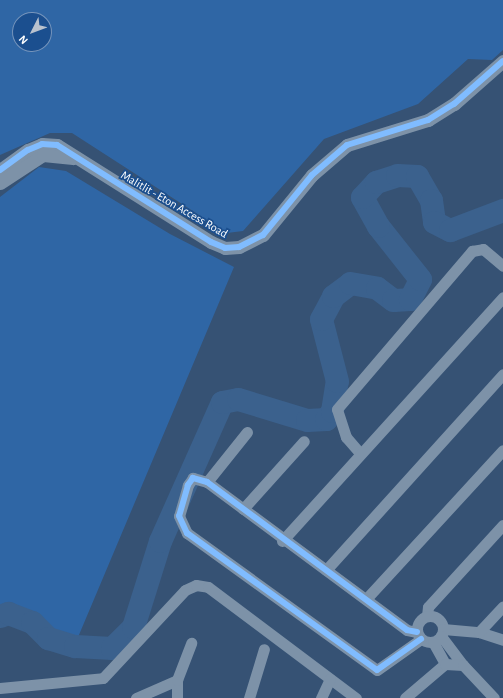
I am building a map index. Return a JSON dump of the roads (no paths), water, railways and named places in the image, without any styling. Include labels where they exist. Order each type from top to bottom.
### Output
[{"type":"street","name":"Malitlit - Eton Access Road","points":[[0,170],[42,144],[57,146],[73,158],[211,242],[226,248],[239,247],[263,235],[312,175],[348,145],[428,120],[454,104],[503,61]]},
{"type":"street","name":"Malitlit - Eton Access Road","points":[[0,183],[43,155],[73,158]]},
{"type":"street","points":[[359,452],[346,437],[337,409],[472,251],[483,249],[503,266]]},
{"type":"street","points":[[282,541],[359,452],[503,297]]},
{"type":"street","points":[[326,570],[503,374]]},
{"type":"street","points":[[207,482],[247,432]]},
{"type":"street","points":[[243,509],[304,441]]},
{"type":"street","points":[[366,600],[503,450]]},
{"type":"street","points":[[419,635],[377,670],[187,533],[179,516],[188,485],[193,478],[207,482],[282,541],[326,570],[407,630],[419,635],[479,632],[503,640]]},
{"type":"street","points":[[419,635],[419,622],[427,616],[428,607],[503,525]]},
{"type":"street","points":[[0,688],[103,678],[184,590],[196,585],[208,587],[356,698]]},
{"type":"street","points":[[479,632],[503,606]]},
{"type":"street","points":[[427,616],[436,618],[445,664]]},
{"type":"street","points":[[439,635],[463,665],[494,698]]},
{"type":"street","points":[[178,698],[177,680],[191,643]]},
{"type":"street","points":[[249,698],[264,649]]},
{"type":"street","points":[[405,698],[445,664],[463,665]]},
{"type":"street","points":[[321,698],[330,679]]},
{"type":"street","points":[[136,698],[177,680]]},
{"type":"waterway","points":[[0,616],[8,613],[32,622],[48,638],[75,646],[112,648],[133,627],[160,541],[222,402],[238,399],[307,420],[326,419],[332,411],[337,381],[321,319],[333,296],[350,283],[377,288],[393,300],[410,299],[420,279],[378,226],[362,197],[376,182],[397,175],[417,176],[431,200],[434,222],[450,230],[503,210]]}]
